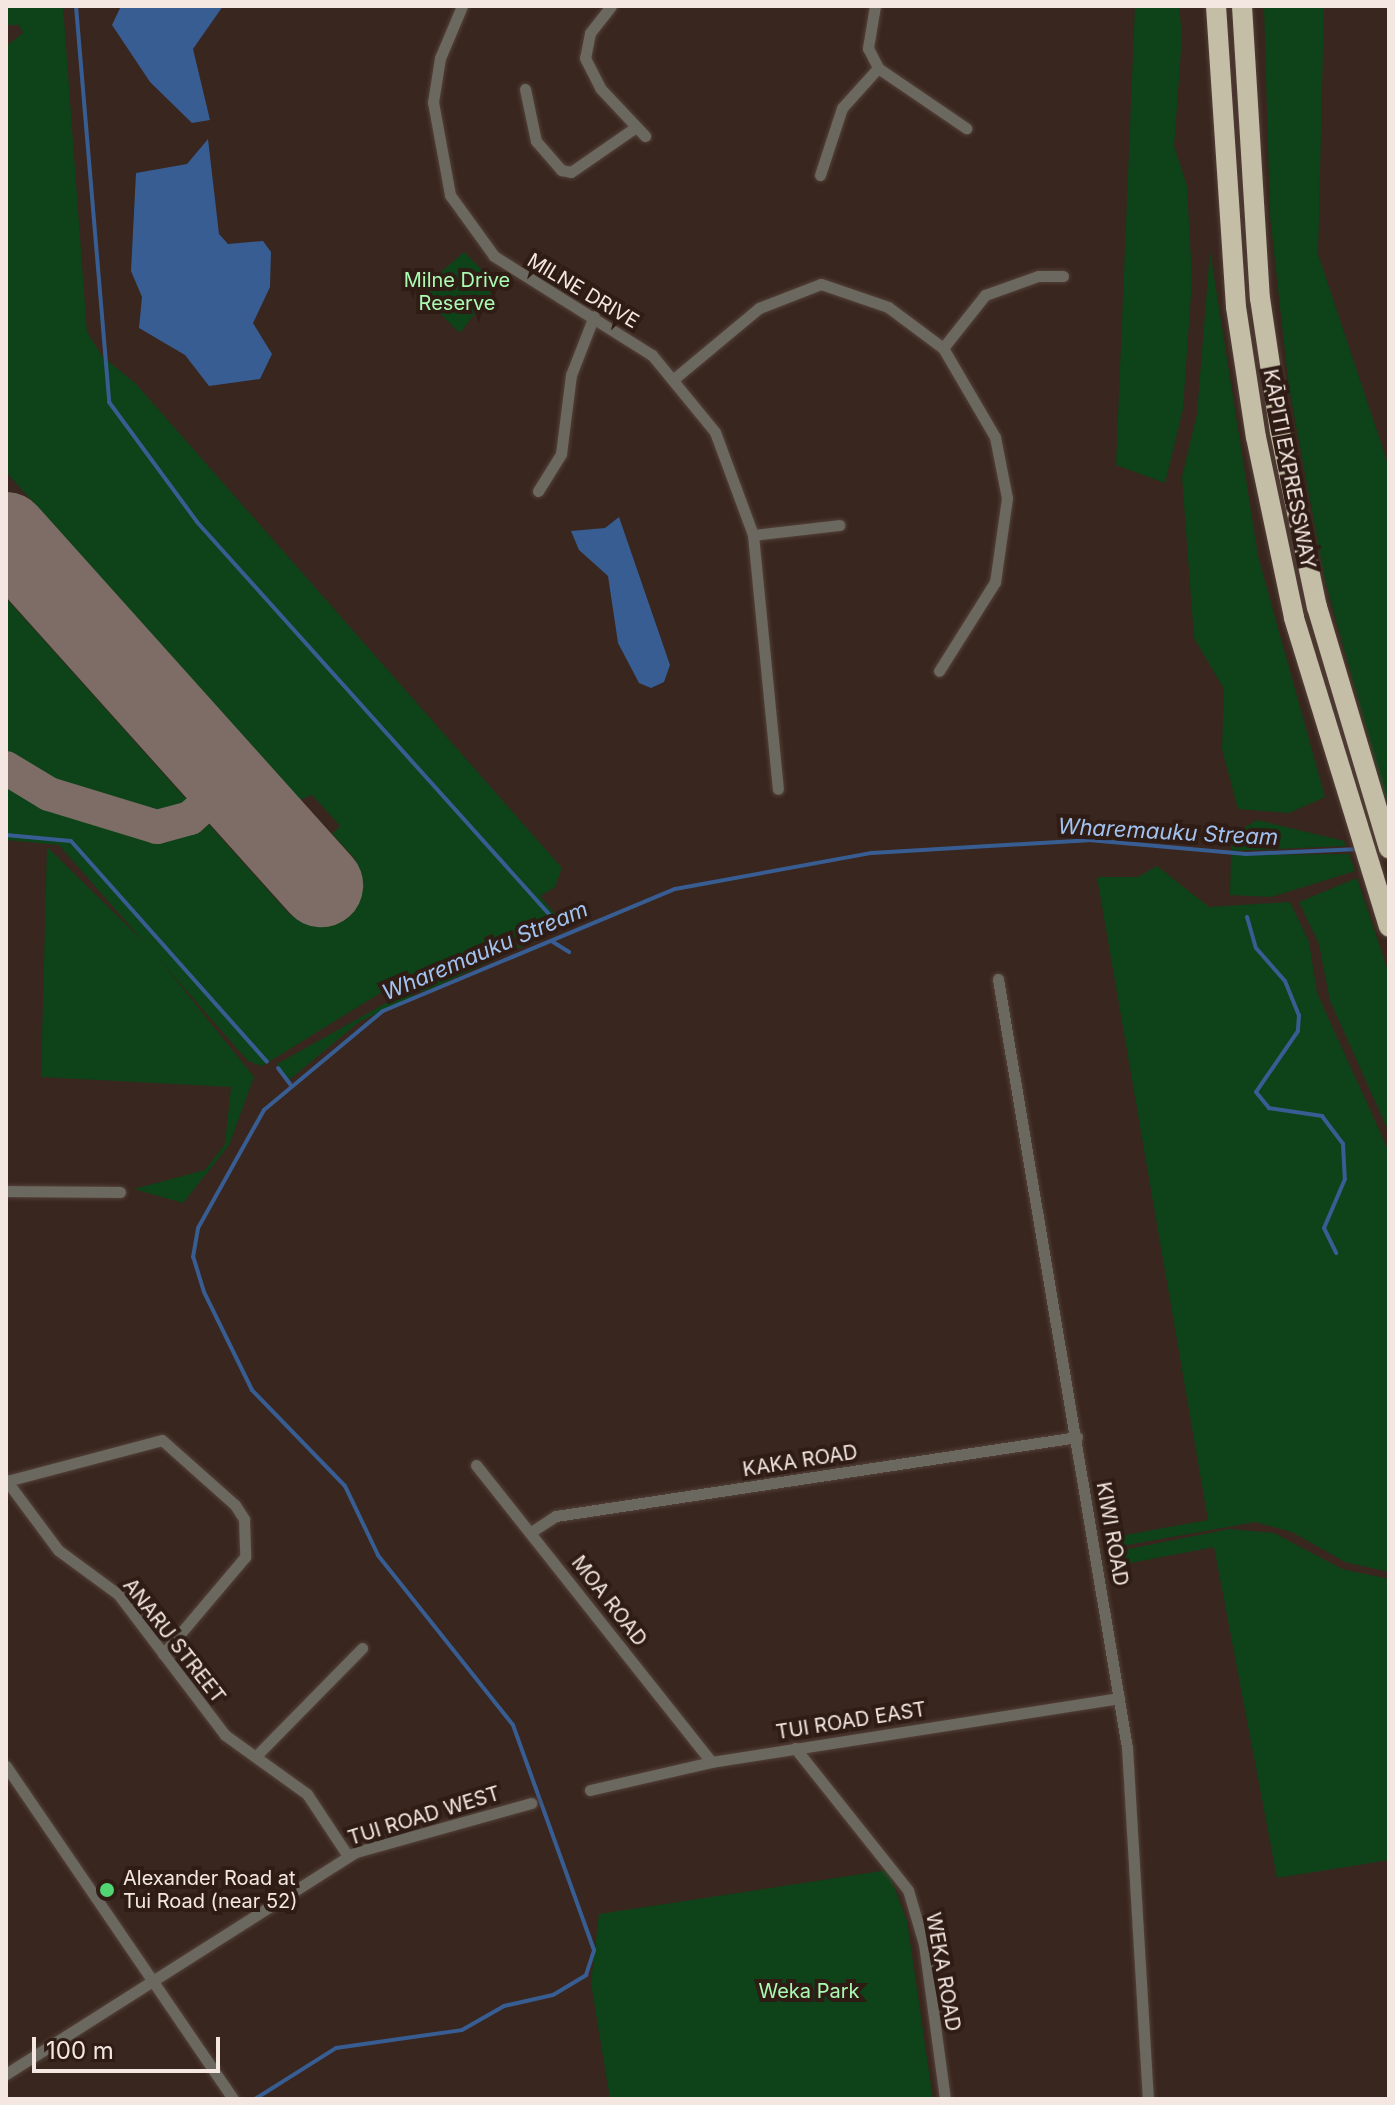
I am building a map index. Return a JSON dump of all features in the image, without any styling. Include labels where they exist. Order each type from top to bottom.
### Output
[{"type":"highway","name":"KĀPITI EXPRESSWAY","points":[[1216,6],[1222,158],[1253,423],[1294,618],[1342,791],[1387,923]]},
{"type":"highway","name":"KĀPITI EXPRESSWAY","points":[[1242,6],[1260,298],[1280,432],[1317,607],[1367,784],[1389,848]]},
{"type":"street","name":"MILNE DRIVE","points":[[462,6],[440,58],[433,102],[450,195],[494,256],[594,316],[675,378],[722,446],[753,535],[778,789]]},
{"type":"street","points":[[611,6],[590,33],[585,58],[645,136]]},
{"type":"street","points":[[875,6],[868,48],[878,68],[966,128]]},
{"type":"street","points":[[820,175],[842,108],[878,68]]},
{"type":"street","points":[[525,89],[536,141],[561,170],[571,172],[636,127]]},
{"type":"street","points":[[943,348],[985,295],[1038,276],[1063,276]]},
{"type":"street","points":[[675,378],[759,308],[821,284],[888,307],[943,348],[986,416],[1007,498],[990,596],[939,671]]},
{"type":"street","points":[[538,491],[561,454],[571,375],[594,316]]},
{"type":"street","points":[[753,535],[839,525]]},
{"type":"street","name":"KIWI ROAD","points":[[998,979],[1119,1698],[1148,2099]]},
{"type":"street","points":[[6,1191],[120,1192]]},
{"type":"street","name":"KAKA ROAD","points":[[531,1532],[556,1516],[1077,1437]]},
{"type":"street","points":[[6,1481],[162,1440],[176,1445],[235,1505],[244,1519],[245,1557],[163,1654]]},
{"type":"street","name":"MOA ROAD","points":[[476,1465],[711,1762]]},
{"type":"street","name":"ANARU STREET","points":[[6,1481],[58,1550],[118,1594],[200,1708],[307,1794],[348,1856]]},
{"type":"street","points":[[257,1755],[362,1648]]},
{"type":"street","name":"TUI ROAD EAST","points":[[590,1790],[711,1762],[1119,1698]]},
{"type":"street","name":"WEKA ROAD","points":[[795,1748],[908,1890],[924,1944],[945,2099]]},
{"type":"street","points":[[6,1766],[153,1977],[233,2099]]},
{"type":"street","name":"TUI ROAD WEST","points":[[6,2074],[153,1977],[348,1856],[531,1803]]},
{"type":"green space","points":[[6,6],[63,6],[87,332],[102,356],[136,384],[562,868],[555,887],[540,896],[562,922],[403,979],[262,1066],[248,1061],[59,845],[6,840],[6,598],[291,916],[355,859],[332,834],[340,826],[312,795],[300,800],[6,472],[6,46],[23,33],[19,25],[6,25]]},
{"type":"green space","points":[[1135,6],[1179,6],[1182,36],[1174,146],[1187,186],[1192,280],[1183,409],[1165,483],[1116,465]]},
{"type":"green space","points":[[1264,6],[1324,6],[1318,254],[1389,467],[1389,811],[1325,581],[1289,388],[1270,216]]},
{"type":"green space","points":[[1210,251],[1258,556],[1325,797],[1289,813],[1238,809],[1222,749],[1224,689],[1194,638],[1182,477],[1197,414]]},
{"type":"green space","name":"Milne Drive Reserve","points":[[464,252],[497,285],[460,333],[418,292]]},
{"type":"green space","points":[[1257,820],[1344,841],[1346,846],[1231,851],[1232,835]]},
{"type":"green space","points":[[47,847],[151,949],[254,1077],[229,1145],[183,1203],[134,1189],[205,1170],[225,1144],[231,1087],[41,1077]]},
{"type":"green space","points":[[1349,854],[1355,871],[1271,897],[1230,895],[1231,855]]},
{"type":"green space","points":[[1157,866],[1209,907],[1290,902],[1309,942],[1317,993],[1389,1152],[1389,1572],[1345,1562],[1292,1532],[1255,1522],[1105,1549],[1103,1539],[1208,1520],[1097,877],[1138,877]]},
{"type":"green space","points":[[1357,878],[1389,974],[1389,1132],[1330,1001],[1319,944],[1299,902]]},
{"type":"green space","points":[[559,929],[442,984],[421,992],[417,986]]},
{"type":"green space","points":[[411,989],[414,996],[359,1022],[289,1080],[277,1064]]},
{"type":"green space","points":[[1229,1529],[1274,1533],[1342,1569],[1389,1579],[1389,1860],[1277,1878],[1214,1547],[1109,1567],[1107,1555],[1119,1551]]},
{"type":"green space","name":"Weka Park","points":[[888,1870],[907,1921],[933,2099],[610,2099],[591,1983],[599,1914]]},
{"type":"water","points":[[121,6],[223,6],[193,49],[210,120],[192,123],[150,82],[112,25]]},
{"type":"water","points":[[208,139],[219,234],[228,244],[263,241],[271,252],[270,287],[253,323],[272,354],[260,379],[209,386],[185,355],[139,328],[142,297],[131,271],[136,173],[187,164]]},
{"type":"water","points":[[619,517],[670,665],[664,682],[651,688],[639,683],[618,643],[608,576],[579,550],[571,531],[605,528]]},
{"type":"waterway","points":[[76,6],[109,402],[197,522],[557,923]]},
{"type":"waterway","points":[[6,835],[71,841],[267,1062]]},
{"type":"waterway","name":"Wharemauku Stream","points":[[255,2099],[336,2048],[462,2030],[504,2006],[553,1995],[586,1975],[594,1950],[513,1725],[378,1555],[345,1486],[252,1390],[204,1292],[193,1257],[198,1228],[264,1110],[383,1011],[675,889],[872,853],[1089,840],[1246,854],[1360,849]]},
{"type":"waterway","points":[[1247,917],[1256,948],[1285,981],[1299,1015],[1298,1031],[1256,1092],[1269,1108],[1322,1116],[1343,1144],[1345,1179],[1324,1228],[1336,1253]]},
{"type":"waterway","points":[[553,942],[569,952]]},
{"type":"waterway","points":[[278,1068],[290,1084]]},
{"type":"taxiway","points":[[6,768],[49,794],[157,827],[190,818],[230,783]]},
{"type":"runway","points":[[6,534],[321,885]]},
{"type":"place","name":"Alexander Road at Tui Road (near 52)","points":[[107,1890]]}]
